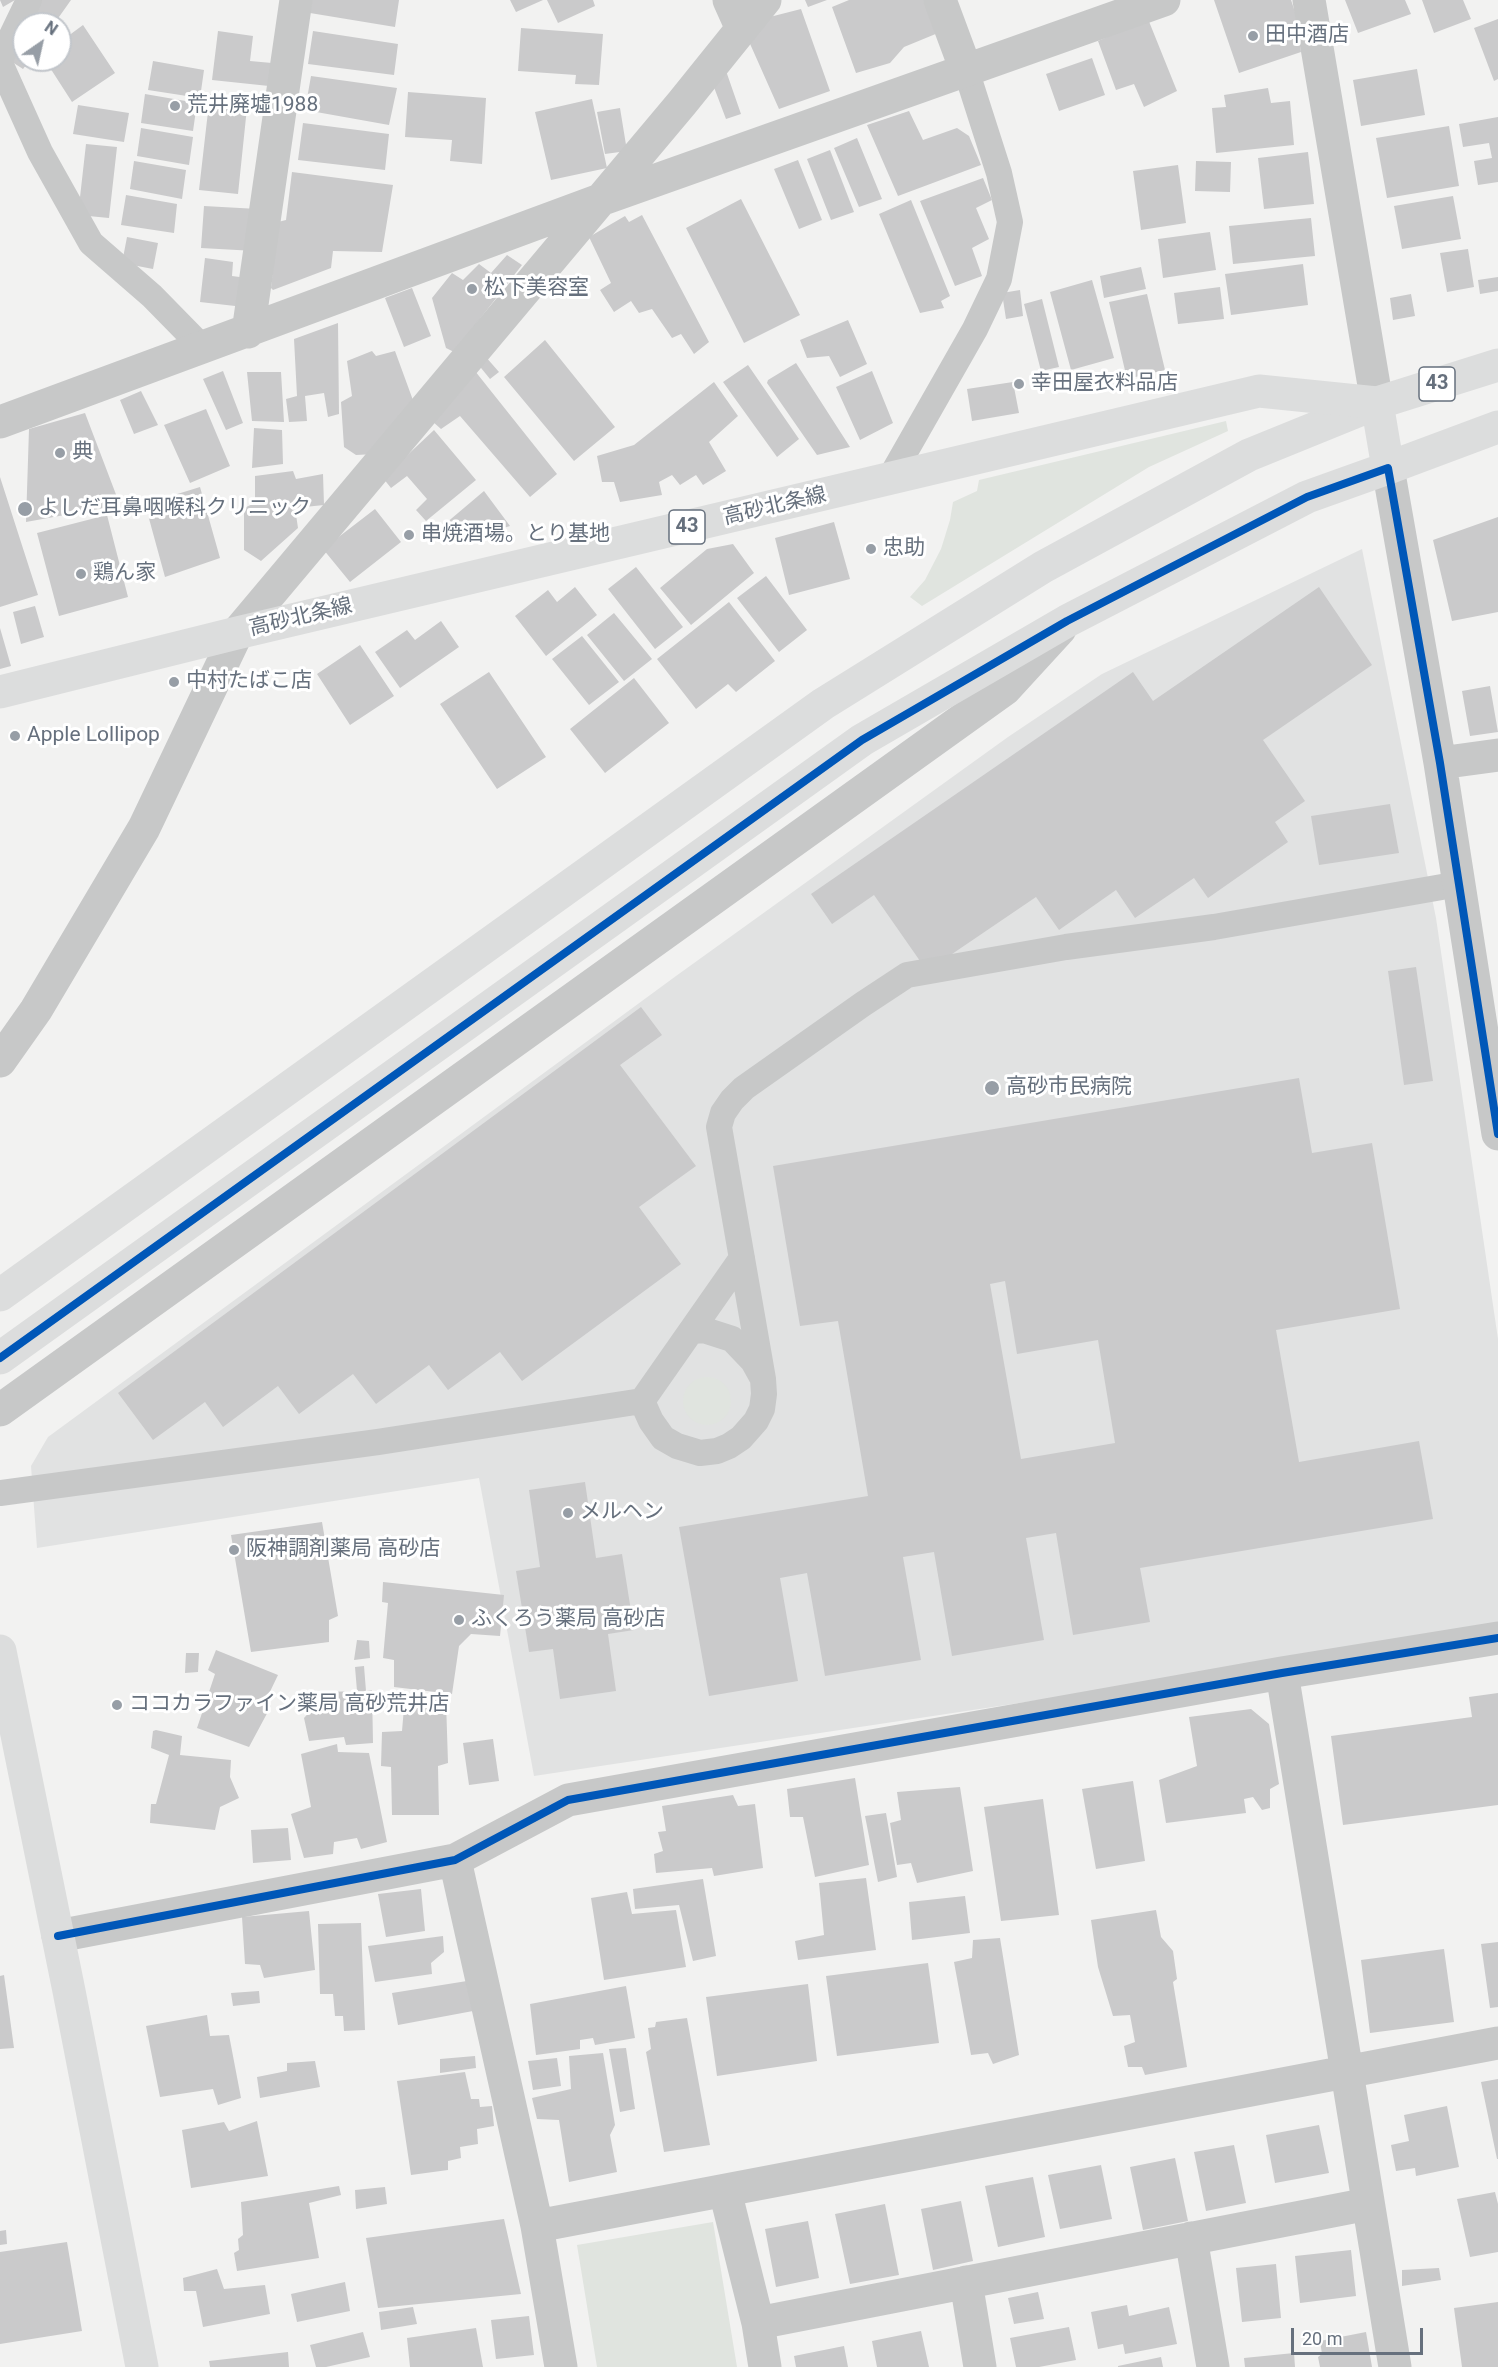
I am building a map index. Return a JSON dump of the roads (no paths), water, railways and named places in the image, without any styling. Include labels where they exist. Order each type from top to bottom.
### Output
[{"type":"street","points":[[248,332],[296,0]]},
{"type":"street","points":[[729,0],[742,29]]},
{"type":"street","points":[[0,1061],[36,1010],[144,828],[237,633],[682,103],[765,0]]},
{"type":"street","points":[[940,0],[966,70]]},
{"type":"street","points":[[0,422],[600,200],[1164,0]]},
{"type":"street","points":[[1309,0],[1440,764],[1498,1134]]},
{"type":"street","name":"高砂北条線","points":[[0,692],[237,633],[1259,391],[1377,403],[1498,365]]},
{"type":"street","points":[[0,1296],[823,704],[1044,567],[1249,455],[1377,403]]},
{"type":"street","points":[[0,1358],[862,740],[1067,621],[1307,496],[1498,427]]},
{"type":"street","points":[[0,1410],[1005,689],[1067,621]]},
{"type":"street","points":[[1440,764],[1498,755]]},
{"type":"street","points":[[58,1936],[455,1860],[568,1800],[1282,1673],[1498,1638]]},
{"type":"street","points":[[0,1651],[142,2367]]},
{"type":"street","points":[[1282,1673],[1395,2367]]},
{"type":"street","points":[[455,1860],[537,2226],[561,2367]]},
{"type":"street","points":[[537,2226],[1498,2043]]},
{"type":"street","points":[[725,2191],[758,2323],[765,2367]]},
{"type":"street","points":[[758,2323],[1368,2204]]},
{"type":"street","points":[[1191,2238],[1213,2367]]},
{"type":"street","points":[[966,2282],[980,2367]]},
{"type":"lane","points":[[29,0],[0,62],[40,152],[91,243],[152,296],[203,348]]},
{"type":"lane","points":[[889,480],[975,329],[999,279],[1010,222],[999,173],[966,70]]},
{"type":"lane","points":[[642,1401],[651,1421],[663,1438],[677,1446],[700,1453],[717,1451],[741,1438],[756,1421],[762,1409],[763,1379],[719,1127],[723,1113],[744,1088],[907,975],[1066,946],[1214,927],[1460,884]]},
{"type":"lane","points":[[0,1493],[378,1442],[590,1407],[642,1401],[742,1258]]},
{"type":"lane","points":[[693,1331],[704,1330],[732,1339],[753,1361],[763,1379]]},
{"type":"place","name":"田中酒店","points":[[1253,36]]},
{"type":"place","name":"荒井廃墟1988","points":[[175,106]]},
{"type":"place","name":"松下美容室","points":[[472,289]]},
{"type":"place","name":"幸田屋衣料品店","points":[[1019,384]]},
{"type":"place","name":"典","points":[[60,453]]},
{"type":"place","name":"よしだ耳鼻咽喉科クリニック","points":[[25,509]]},
{"type":"place","name":"串焼酒場。とり基地","points":[[409,535]]},
{"type":"place","name":"忠助","points":[[871,549]]},
{"type":"place","name":"鶏ん家","points":[[81,574]]},
{"type":"place","name":"中村たばこ店","points":[[174,682]]},
{"type":"place","name":"Apple Lollipop","points":[[15,736]]},
{"type":"place","name":"高砂市民病院","points":[[992,1088]]},
{"type":"place","name":"メルヘン","points":[[568,1513]]},
{"type":"place","name":"阪神調剤薬局 高砂店","points":[[234,1550]]},
{"type":"place","name":"ふくろう薬局 高砂店","points":[[459,1620]]},
{"type":"place","name":"ココカラファイン薬局 高砂荒井店","points":[[117,1705]]}]
